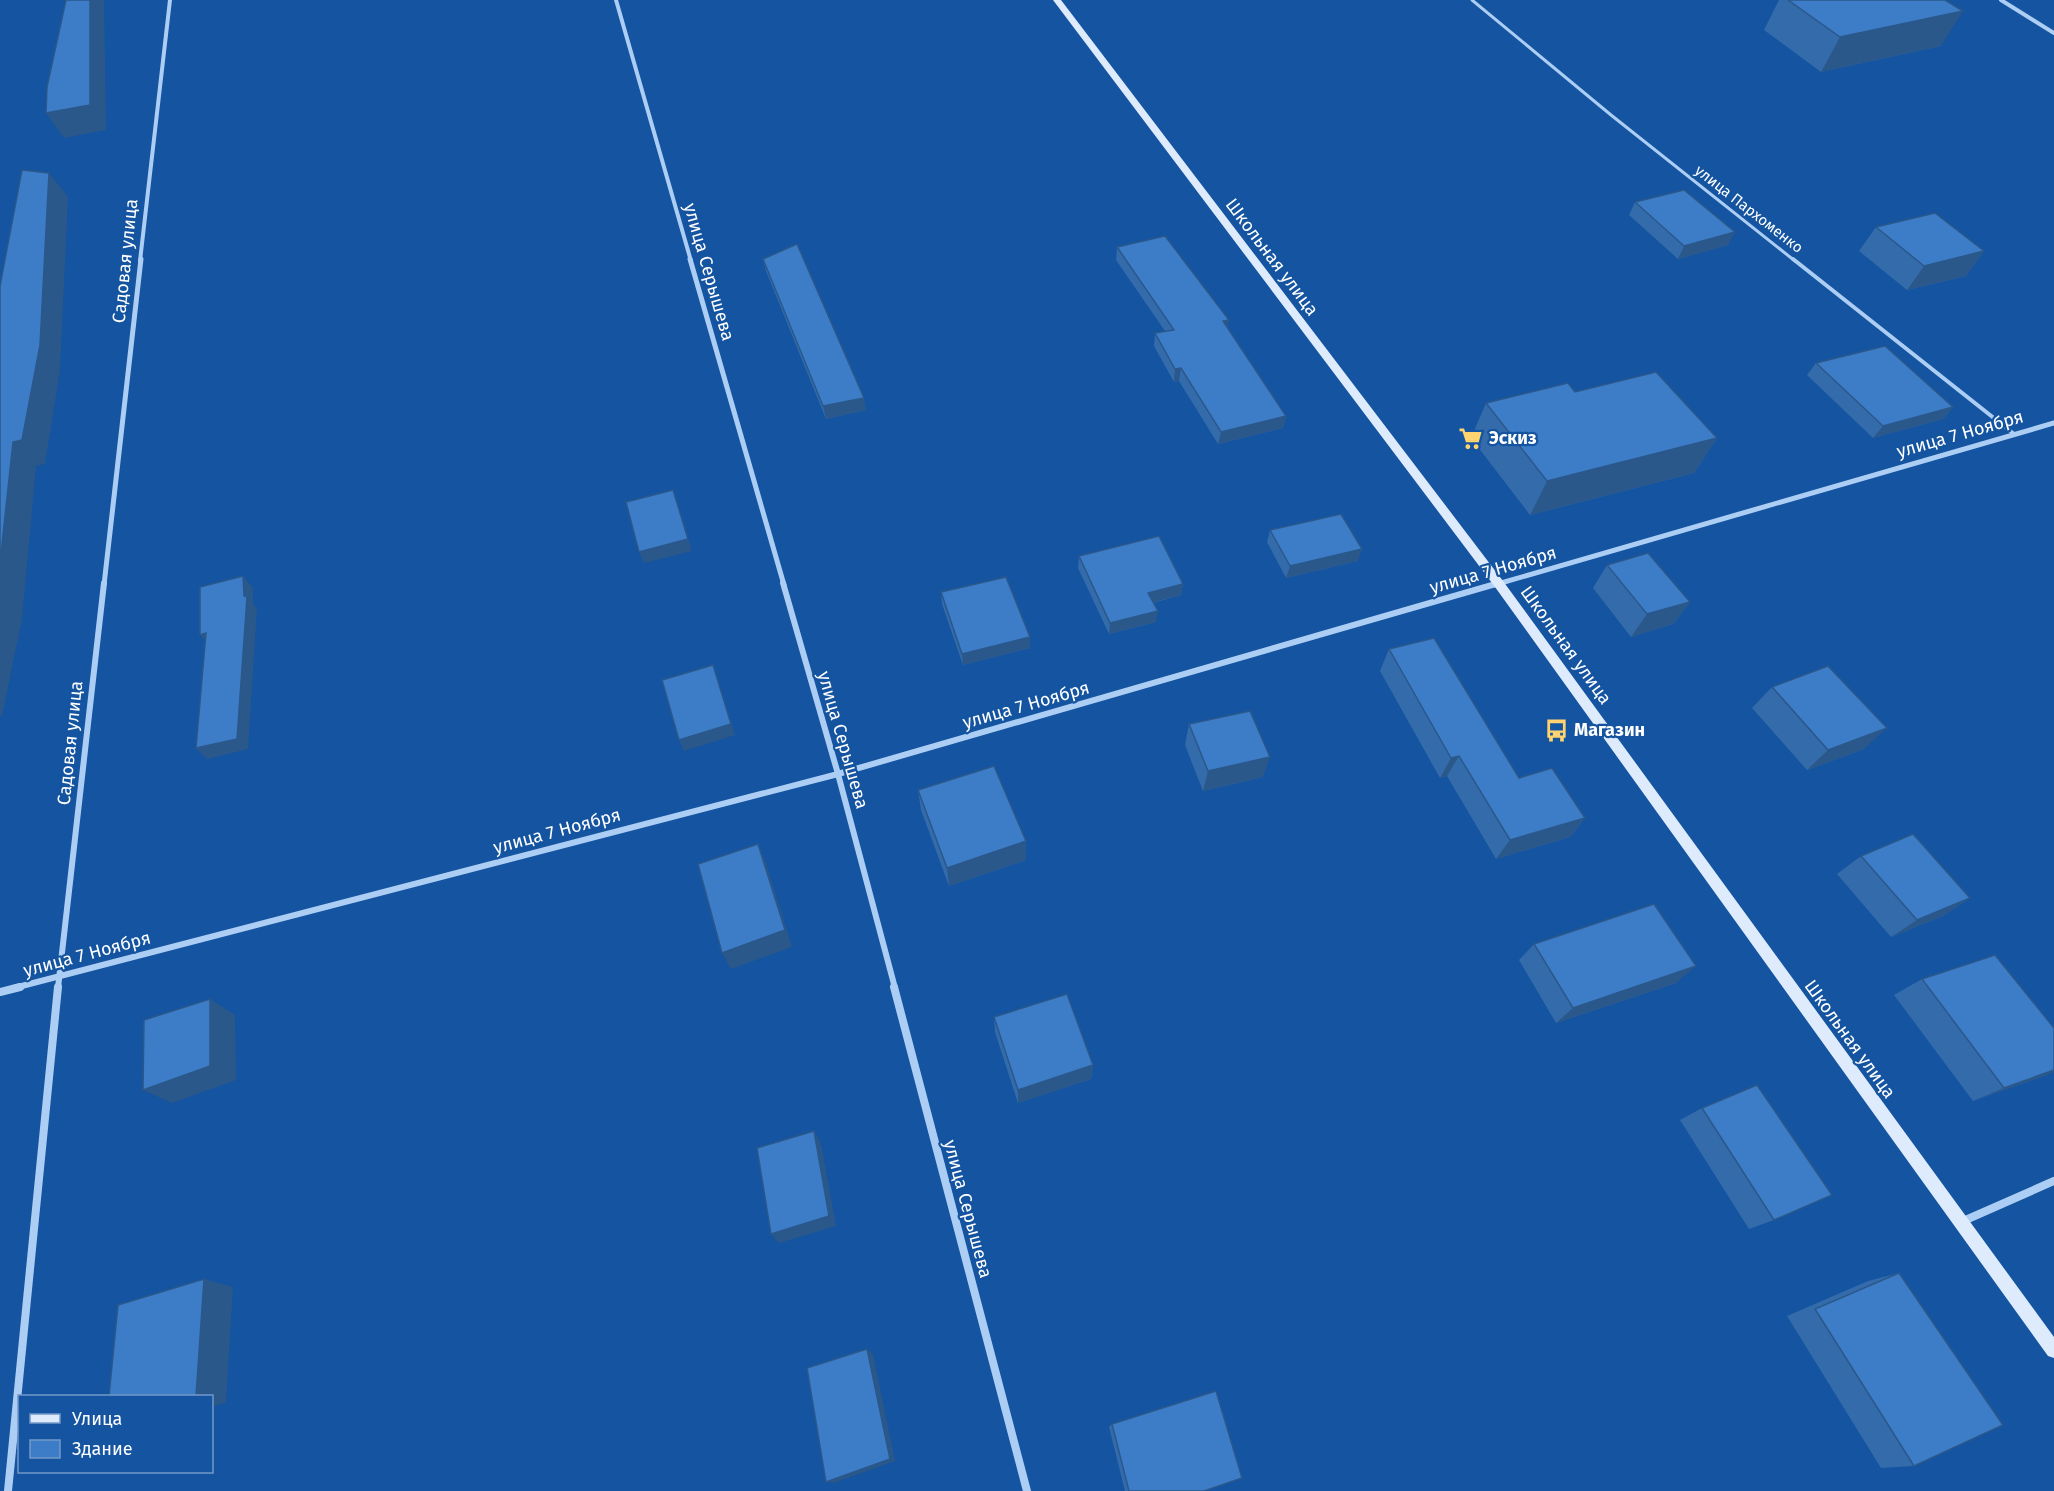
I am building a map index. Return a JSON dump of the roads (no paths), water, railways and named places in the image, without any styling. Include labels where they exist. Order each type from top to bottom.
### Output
[{"type":"main road","name":"Школьная улица","points":[[1057,0],[1499,584],[2054,1350]]},
{"type":"street","name":"Садовая улица","points":[[8,1491],[59,976],[170,0]]},
{"type":"street","name":"улица Серышева","points":[[616,0],[838,774],[1027,1491]]},
{"type":"street","points":[[2001,0],[2054,33]]},
{"type":"street","name":"улица 7 Ноября","points":[[0,992],[838,774],[2054,423]]},
{"type":"street","points":[[1960,1222],[2054,1181]]},
{"type":"lane","name":"улица Пархоменко","points":[[1472,0],[1611,115],[2014,434]]},
{"type":"place","name":"Эскиз","points":[[1471,438]]},
{"type":"place","name":"Магазин","points":[[1556,730]]}]
